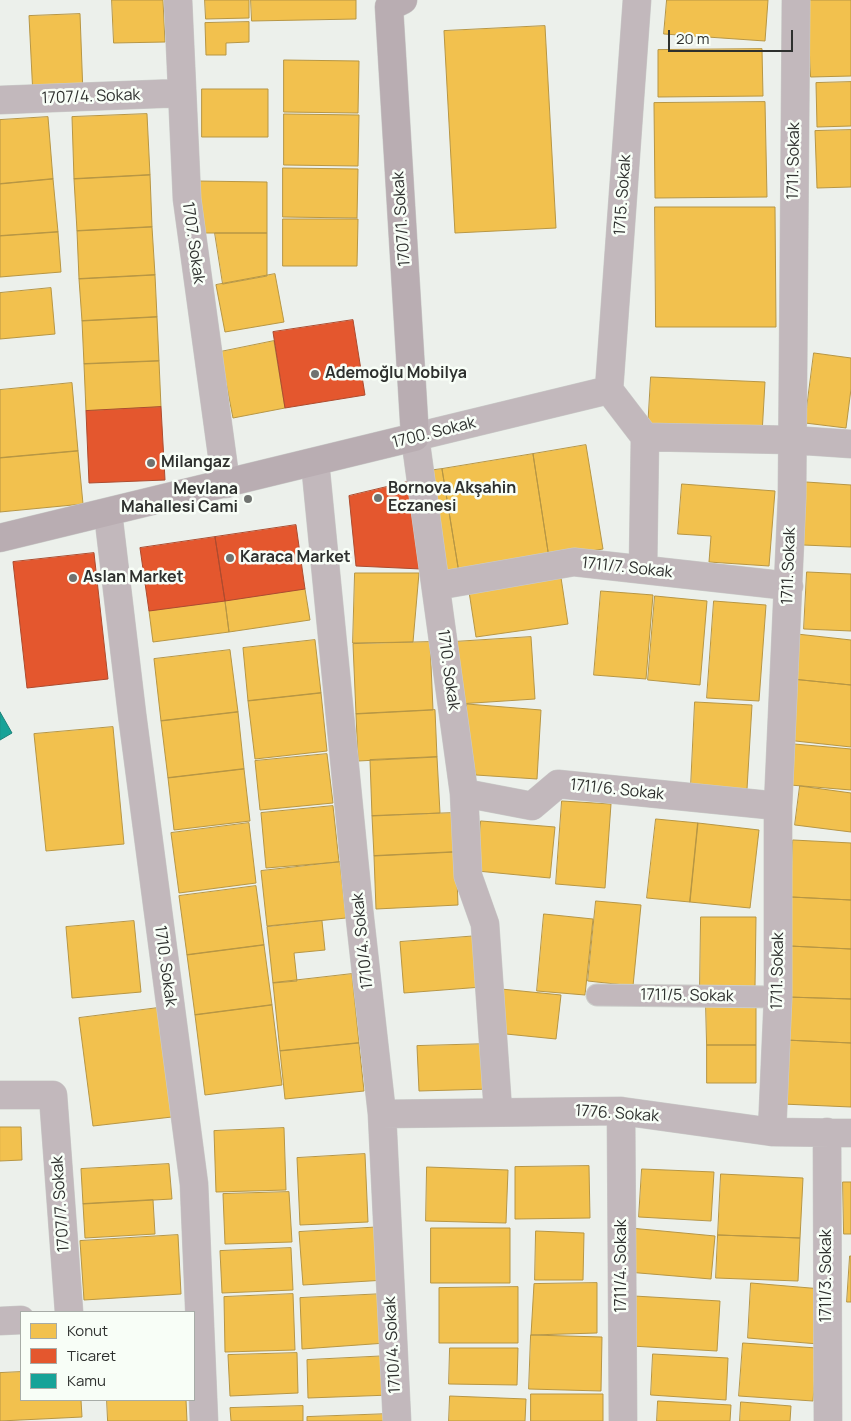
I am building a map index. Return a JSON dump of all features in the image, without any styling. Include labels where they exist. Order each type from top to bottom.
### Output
[{"type":"street","name":"1707. Sokak","points":[[178,0],[187,199],[226,484]]},
{"type":"street","name":"1715. Sokak","points":[[609,390],[637,0]]},
{"type":"street","name":"1711. Sokak","points":[[772,1132],[778,997],[778,806],[789,586],[796,0]]},
{"type":"street","name":"1707/1. Sokak","points":[[393,2],[415,437]]},
{"type":"street","name":"1707/4. Sokak","points":[[0,100],[182,93]]},
{"type":"street","name":"1700. Sokak","points":[[0,538],[609,390]]},
{"type":"street","points":[[609,390],[646,437],[643,569]]},
{"type":"street","name":"1710. Sokak","points":[[415,437],[464,793],[468,876],[485,924],[498,1111]]},
{"type":"street","points":[[646,437],[792,440],[851,444]]},
{"type":"street","name":"1710/4. Sokak","points":[[315,462],[359,910],[382,1114],[397,1421]]},
{"type":"street","name":"1710. Sokak","points":[[108,513],[194,1184],[204,1421]]},
{"type":"street","name":"1711/7. Sokak","points":[[436,586],[574,562],[789,586]]},
{"type":"street","name":"1711/6. Sokak","points":[[464,793],[532,806],[558,784],[778,806]]},
{"type":"street","name":"1707/7. Sokak","points":[[0,1095],[53,1095],[69,1311]]},
{"type":"street","name":"1776. Sokak","points":[[382,1114],[498,1111],[621,1111],[772,1132],[839,1132]]},
{"type":"street","name":"1711/4. Sokak","points":[[621,1111],[623,1421]]},
{"type":"street","name":"1711/3. Sokak","points":[[828,1421],[839,1132]]},
{"type":"street","points":[[0,1321],[20,1320]]},
{"type":"lane","name":"1711/5. Sokak","points":[[597,995],[778,997]]},
{"type":"building: Konut","points":[[112,0],[163,0],[165,42],[114,43]]},
{"type":"building: Konut","points":[[205,0],[249,0],[249,18],[206,19]]},
{"type":"building: Konut","points":[[251,0],[356,0],[356,19],[252,21]]},
{"type":"building: Konut","points":[[667,0],[768,0],[765,41],[664,34]]},
{"type":"building: Konut","points":[[807,0],[851,0],[851,76],[811,77]]},
{"type":"building: Konut","points":[[80,14],[83,94],[33,96],[29,16]]},
{"type":"building: Konut","points":[[249,22],[249,42],[226,43],[226,55],[206,55],[205,23]]},
{"type":"building: Konut","points":[[545,26],[556,228],[455,233],[444,31]]},
{"type":"building: Konut","points":[[762,49],[763,96],[658,97],[658,50]]},
{"type":"building: Konut","points":[[284,60],[359,61],[358,113],[284,112]]},
{"type":"building: Konut","points":[[851,82],[851,126],[817,127],[816,83]]},
{"type":"building: Konut","points":[[202,89],[268,89],[268,137],[202,137]]},
{"type":"building: Konut","points":[[765,102],[767,197],[655,198],[654,103]]},
{"type":"building: Konut","points":[[147,114],[150,175],[74,179],[72,117]]},
{"type":"building: Konut","points":[[284,114],[359,115],[358,166],[284,165]]},
{"type":"building: Konut","points":[[48,117],[53,179],[0,184],[0,120]]},
{"type":"building: Konut","points":[[851,130],[851,187],[817,188],[815,131]]},
{"type":"building: Konut","points":[[283,168],[358,169],[357,218],[283,217]]},
{"type":"building: Konut","points":[[150,175],[152,227],[77,231],[74,179]]},
{"type":"building: Konut","points":[[53,179],[58,232],[0,236],[0,184]]},
{"type":"building: Konut","points":[[196,181],[267,182],[267,233],[196,233]]},
{"type":"building: Konut","points":[[655,207],[775,207],[776,327],[656,327]]},
{"type":"building: Konut","points":[[283,219],[358,219],[357,266],[283,266]]},
{"type":"building: Konut","points":[[152,227],[155,275],[79,279],[77,231]]},
{"type":"building: Konut","points":[[58,232],[61,272],[0,277],[0,236]]},
{"type":"building: Konut","points":[[215,233],[267,233],[267,276],[223,284]]},
{"type":"building: Konut","points":[[275,274],[284,322],[225,332],[216,285]]},
{"type":"building: Konut","points":[[155,275],[157,317],[82,321],[79,279]]},
{"type":"building: Konut","points":[[51,288],[55,334],[0,339],[0,293]]},
{"type":"building: Konut","points":[[157,317],[159,361],[84,364],[82,321]]},
{"type":"building: Konut","points":[[274,341],[285,408],[233,418],[220,352]]},
{"type":"building: Konut","points":[[814,353],[851,358],[851,389],[846,428],[805,423]]},
{"type":"building: Konut","points":[[159,361],[161,407],[86,411],[84,364]]},
{"type":"building: Konut","points":[[651,377],[765,382],[762,434],[648,428]]},
{"type":"building: Konut","points":[[72,383],[78,451],[0,458],[0,390]]},
{"type":"building: Konut","points":[[586,445],[603,549],[549,558],[533,454]]},
{"type":"building: Konut","points":[[78,451],[83,504],[0,512],[0,458]]},
{"type":"building: Konut","points":[[533,454],[549,558],[459,573],[442,469]]},
{"type":"building: Konut","points":[[442,469],[459,573],[444,575],[427,471]]},
{"type":"building: Konut","points":[[806,482],[851,485],[851,547],[803,545]]},
{"type":"building: Konut","points":[[682,484],[775,491],[769,566],[709,562],[711,536],[678,534]]},
{"type":"building: Konut","points":[[560,571],[568,624],[476,637],[468,585]]},
{"type":"building: Konut","points":[[807,572],[851,574],[851,631],[804,629]]},
{"type":"building: Konut","points":[[355,573],[419,573],[413,642],[353,643]]},
{"type":"building: Konut","points":[[305,589],[310,620],[229,632],[225,601]]},
{"type":"building: Konut","points":[[601,591],[653,595],[646,679],[594,675]]},
{"type":"building: Konut","points":[[655,596],[707,601],[700,685],[648,680]]},
{"type":"building: Konut","points":[[225,601],[229,632],[153,642],[149,611]]},
{"type":"building: Konut","points":[[714,601],[766,605],[759,701],[707,698]]},
{"type":"building: Konut","points":[[797,634],[851,640],[851,685],[792,679]]},
{"type":"building: Konut","points":[[531,637],[535,699],[458,704],[453,642]]},
{"type":"building: Konut","points":[[315,640],[321,693],[248,701],[243,648]]},
{"type":"building: Konut","points":[[430,642],[433,710],[356,714],[353,644]]},
{"type":"building: Konut","points":[[230,650],[238,712],[161,721],[154,659]]},
{"type":"building: Konut","points":[[792,679],[851,685],[851,747],[786,740]]},
{"type":"building: Konut","points":[[321,693],[327,751],[255,759],[248,701]]},
{"type":"building: Konut","points":[[695,702],[752,705],[747,789],[691,786]]},
{"type":"building: Konut","points":[[467,704],[541,710],[537,779],[476,775],[465,733]]},
{"type":"building: Konut","points":[[435,710],[437,757],[358,761],[356,714]]},
{"type":"building: Konut","points":[[238,712],[244,769],[168,778],[161,721]]},
{"type":"building: Konut","points":[[113,727],[124,844],[46,851],[34,734]]},
{"type":"building: Konut","points":[[794,744],[851,749],[851,790],[790,785]]},
{"type":"building: Konut","points":[[327,754],[333,803],[260,810],[255,761]]},
{"type":"building: Konut","points":[[437,757],[440,813],[372,816],[370,760]]},
{"type":"building: Konut","points":[[244,769],[250,821],[174,830],[168,778]]},
{"type":"building: Konut","points":[[800,786],[851,793],[851,832],[795,825]]},
{"type":"building: Konut","points":[[562,801],[611,804],[605,888],[556,884]]},
{"type":"building: Konut","points":[[333,806],[339,862],[266,868],[261,813]]},
{"type":"building: Konut","points":[[454,813],[456,852],[374,856],[372,816]]},
{"type":"building: Konut","points":[[656,819],[698,823],[690,902],[647,898]]},
{"type":"building: Konut","points":[[481,821],[555,827],[550,878],[477,871]]},
{"type":"building: Konut","points":[[249,823],[256,883],[179,893],[171,833]]},
{"type":"building: Konut","points":[[698,823],[759,830],[750,908],[690,902]]},
{"type":"building: Konut","points":[[793,840],[851,843],[851,900],[791,897]]},
{"type":"building: Konut","points":[[456,852],[458,905],[376,909],[374,856]]},
{"type":"building: Konut","points":[[340,862],[346,918],[267,926],[261,871]]},
{"type":"building: Konut","points":[[256,886],[264,945],[187,955],[179,896]]},
{"type":"building: Konut","points":[[791,897],[851,900],[851,949],[789,946]]},
{"type":"building: Konut","points":[[596,901],[641,905],[633,986],[588,981]]},
{"type":"building: Konut","points":[[544,914],[593,919],[585,995],[537,991]]},
{"type":"building: Konut","points":[[701,917],[756,917],[755,987],[700,986]]},
{"type":"building: Konut","points":[[134,921],[141,992],[72,998],[66,927]]},
{"type":"building: Konut","points":[[322,921],[325,950],[294,953],[297,981],[273,983],[267,927]]},
{"type":"building: Konut","points":[[478,936],[482,987],[404,993],[400,942]]},
{"type":"building: Konut","points":[[264,945],[272,1005],[195,1015],[187,955]]},
{"type":"building: Konut","points":[[789,946],[851,949],[851,999],[787,997]]},
{"type":"building: Konut","points":[[352,974],[359,1043],[280,1051],[273,983]]},
{"type":"building: Konut","points":[[501,989],[561,995],[556,1039],[496,1033]]},
{"type":"building: Konut","points":[[787,997],[851,999],[851,1043],[785,1040]]},
{"type":"building: Konut","points":[[272,1005],[282,1085],[205,1095],[195,1015]]},
{"type":"building: Konut","points":[[706,1005],[756,1006],[756,1045],[707,1045]]},
{"type":"building: Konut","points":[[158,1008],[172,1117],[93,1126],[79,1018]]},
{"type":"building: Konut","points":[[785,1040],[851,1043],[851,1107],[782,1104]]},
{"type":"building: Konut","points":[[359,1043],[364,1091],[285,1099],[280,1051]]},
{"type":"building: Konut","points":[[489,1044],[491,1089],[419,1091],[417,1046]]},
{"type":"building: Konut","points":[[707,1045],[756,1045],[756,1083],[707,1083]]},
{"type":"building: Konut","points":[[0,1127],[21,1127],[22,1160],[0,1161]]},
{"type":"building: Konut","points":[[284,1128],[286,1190],[216,1192],[214,1131]]},
{"type":"building: Konut","points":[[365,1154],[368,1222],[300,1225],[297,1158]]},
{"type":"building: Konut","points":[[169,1164],[172,1199],[83,1204],[81,1169]]},
{"type":"building: Konut","points":[[589,1166],[590,1218],[515,1219],[515,1167]]},
{"type":"building: Konut","points":[[427,1167],[508,1170],[506,1223],[426,1221]]},
{"type":"building: Konut","points":[[642,1169],[714,1172],[711,1221],[639,1217]]},
{"type":"building: Konut","points":[[721,1174],[803,1178],[800,1238],[718,1235]]},
{"type":"building: Konut","points":[[843,1182],[851,1182],[851,1234],[844,1234]]},
{"type":"building: Konut","points":[[289,1192],[292,1242],[225,1244],[223,1194]]},
{"type":"building: Konut","points":[[153,1200],[155,1234],[85,1238],[83,1204]]},
{"type":"building: Konut","points":[[383,1227],[386,1280],[303,1285],[299,1232]]},
{"type":"building: Konut","points":[[431,1228],[510,1228],[510,1283],[431,1283]]},
{"type":"building: Konut","points":[[630,1228],[715,1236],[711,1279],[627,1272]]},
{"type":"building: Konut","points":[[536,1231],[584,1233],[583,1280],[535,1280]]},
{"type":"building: Konut","points":[[178,1235],[181,1294],[84,1300],[80,1241]]},
{"type":"building: Konut","points":[[718,1235],[800,1238],[798,1281],[716,1278]]},
{"type":"building: Konut","points":[[291,1248],[293,1290],[222,1293],[220,1251]]},
{"type":"building: Konut","points":[[850,1256],[851,1302],[847,1302]]},
{"type":"building: Konut","points":[[597,1283],[597,1333],[531,1335],[534,1284]]},
{"type":"building: Konut","points":[[751,1283],[822,1289],[818,1344],[748,1338]]},
{"type":"building: Konut","points":[[518,1287],[518,1343],[439,1343],[439,1288]]},
{"type":"building: Konut","points":[[293,1294],[295,1350],[225,1352],[224,1297]]},
{"type":"building: Konut","points":[[384,1294],[386,1343],[302,1349],[300,1298]]},
{"type":"building: Konut","points":[[634,1296],[720,1301],[717,1351],[631,1346]]},
{"type":"building: Konut","points":[[531,1335],[602,1337],[601,1391],[529,1389]]},
{"type":"building: Konut","points":[[743,1343],[817,1348],[813,1401],[739,1396]]},
{"type":"building: Konut","points":[[450,1348],[518,1348],[517,1385],[449,1384]]},
{"type":"building: Konut","points":[[297,1353],[298,1393],[230,1396],[228,1355]]},
{"type":"building: Konut","points":[[653,1354],[728,1358],[726,1400],[651,1395]]},
{"type":"building: Konut","points":[[389,1356],[391,1395],[308,1398],[307,1360]]},
{"type":"building: Konut","points":[[20,1372],[20,1401],[81,1401],[82,1417],[0,1421],[0,1373]]},
{"type":"building: Konut","points":[[531,1394],[603,1394],[603,1421],[531,1421]]},
{"type":"building: Konut","points":[[450,1396],[526,1399],[525,1421],[449,1421]]},
{"type":"building: Konut","points":[[107,1401],[186,1401],[187,1421],[108,1421]]},
{"type":"building: Konut","points":[[658,1401],[731,1405],[730,1421],[657,1421]]},
{"type":"building: Konut","points":[[741,1402],[791,1406],[790,1421],[740,1421]]},
{"type":"building: Konut","points":[[303,1406],[303,1421],[231,1421],[230,1408]]},
{"type":"building: Konut","points":[[389,1414],[390,1421],[307,1421],[307,1417]]},
{"type":"building: Ticaret","points":[[353,320],[365,395],[285,408],[273,332]]},
{"type":"building: Ticaret","points":[[161,407],[165,480],[89,483],[86,411]]},
{"type":"building: Ticaret","points":[[416,480],[421,569],[356,566],[349,496]]},
{"type":"building: Ticaret","points":[[296,525],[305,589],[225,601],[215,537]]},
{"type":"building: Ticaret","points":[[215,537],[225,601],[149,611],[140,548]]},
{"type":"building: Ticaret","points":[[94,553],[108,679],[27,688],[13,562]]},
{"type":"building: Kamu","points":[[0,712],[12,733],[0,740]]},
{"type":"place","name":"Ademoğlu Mobilya","points":[[315,374]]},
{"type":"place","name":"Milangaz","points":[[151,463]]},
{"type":"place","name":"Bornova Akşahin Eczanesi","points":[[378,498]]},
{"type":"place","name":"Mevlana Mahallesi Cami","points":[[248,499]]},
{"type":"place","name":"Karaca Market","points":[[230,558]]},
{"type":"place","name":"Aslan Market","points":[[73,578]]}]
